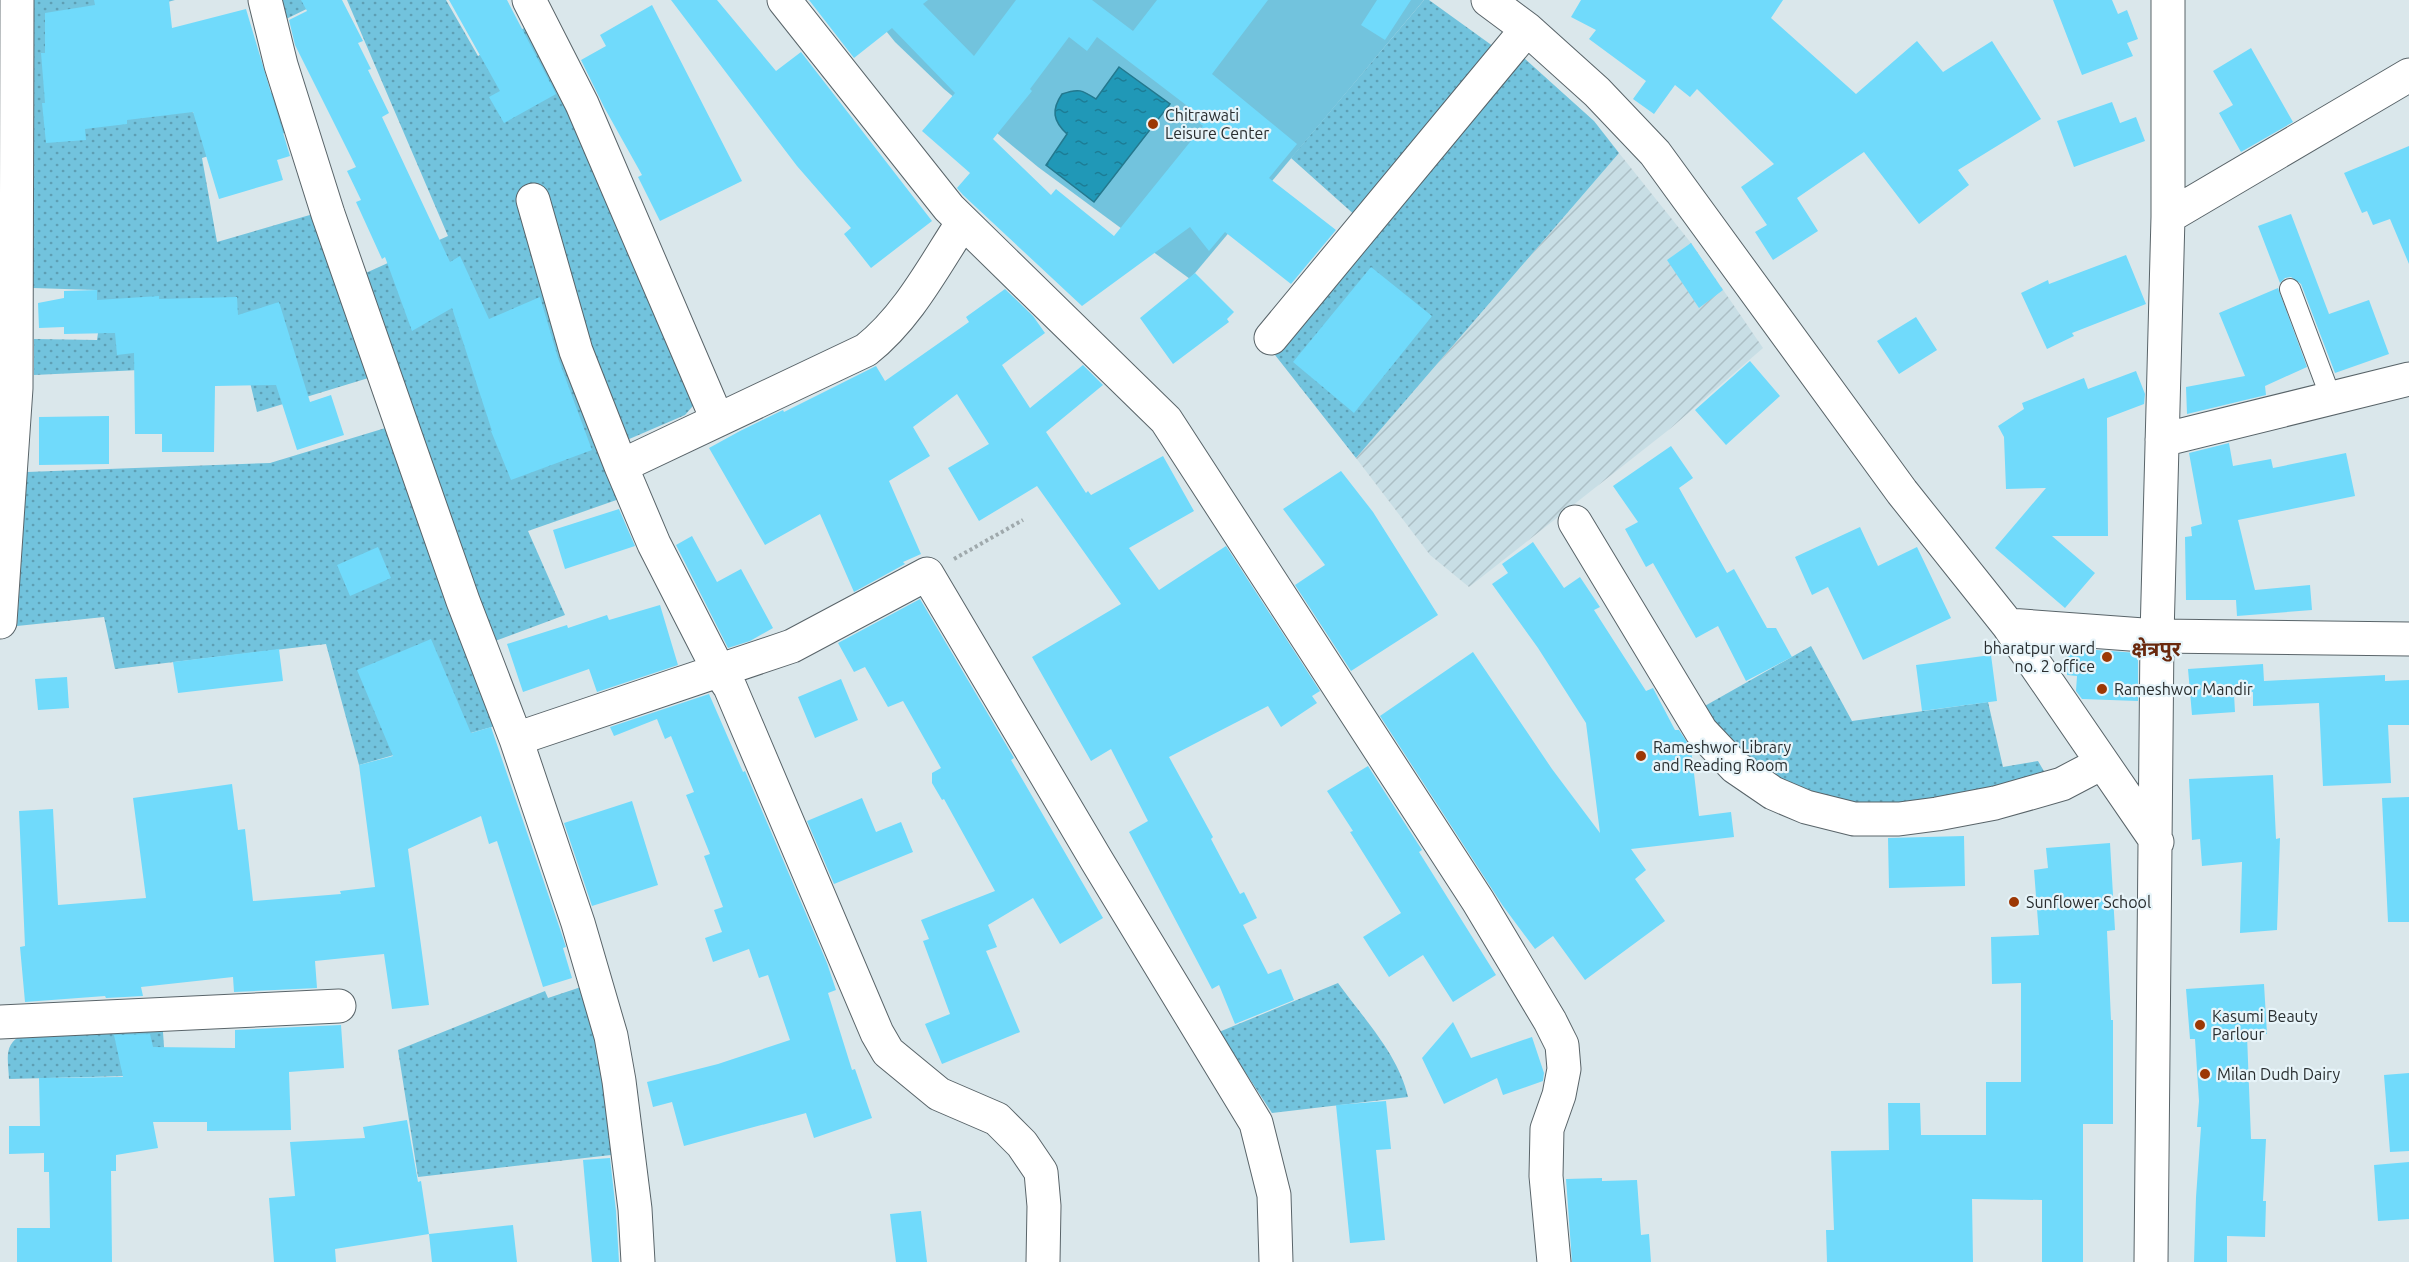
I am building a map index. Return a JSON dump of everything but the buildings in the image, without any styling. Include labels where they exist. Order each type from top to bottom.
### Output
[{"type":"street","points":[[0,622],[17,0]]},
{"type":"street","points":[[265,0],[281,65],[328,214],[463,601],[516,739],[578,923],[611,1036],[620,1081],[634,1197],[638,1262]]},
{"type":"street","points":[[529,0],[582,104],[717,419]]},
{"type":"street","points":[[784,0],[963,222],[1166,420],[1478,902],[1550,1021],[1562,1045],[1564,1069],[1559,1095],[1547,1129],[1546,1176],[1554,1262]]},
{"type":"street","points":[[2151,1262],[2157,842],[2157,636],[2168,218],[2168,0]]},
{"type":"street","points":[[1494,1],[1597,92],[1655,153],[1902,492],[2008,625],[2157,842]]},
{"type":"street","points":[[1271,338],[1527,29]]},
{"type":"street","points":[[2168,218],[2409,75]]},
{"type":"street","points":[[533,200],[576,351],[621,466],[654,544],[719,671],[730,687],[877,1033],[888,1052],[939,1094],[997,1119],[1022,1144],[1041,1172],[1044,1206],[1043,1262]]},
{"type":"street","points":[[621,466],[866,350],[883,337],[905,311],[963,222]]},
{"type":"street","points":[[2162,440],[2409,379]]},
{"type":"street","points":[[1575,522],[1701,731],[1735,767],[1773,793],[1806,807],[1854,819],[1899,819],[1995,803],[2062,784],[2102,763]]},
{"type":"street","points":[[516,739],[792,646],[927,574],[1256,1123],[1274,1195],[1276,1262]]},
{"type":"street","points":[[2008,625],[2157,636],[2409,639]]},
{"type":"street","points":[[0,1022],[339,1006]]},
{"type":"lane","points":[[2290,289],[2331,398]]},
{"type":"path","points":[[927,574],[1023,520]]},
{"type":"shaded area","points":[[34,0],[175,0],[164,3],[193,113],[274,92],[288,132],[202,158],[217,242],[320,212],[375,376],[257,412],[246,365],[34,375],[34,339],[97,340],[98,333],[96,290],[33,288]]},
{"type":"shaded area","points":[[276,0],[325,0],[282,21]]},
{"type":"shaded area","points":[[347,0],[446,0],[478,56],[529,25],[699,399],[685,415],[606,449],[625,497],[528,531],[565,615],[487,644],[359,276],[448,236]]},
{"type":"shaded area","name":"Chitrawati Leisure Center","points":[[861,0],[1424,0],[1190,279],[1038,167],[944,89],[895,42]]},
{"type":"shaded area","points":[[1424,0],[1429,0],[1497,49],[1357,217],[1291,158]]},
{"type":"shaded area","points":[[1524,58],[1594,121],[1619,153],[1356,458],[1275,355]]},
{"type":"shaded area","points":[[1619,153],[1691,243],[1763,348],[1671,428],[1469,587],[1430,555],[1356,458]]},
{"type":"shaded area","points":[[392,426],[495,726],[359,765],[326,644],[115,669],[104,617],[17,626],[27,472],[270,463]]},
{"type":"shaded area","points":[[1811,646],[1852,721],[1988,702],[2003,767],[2038,761],[2048,778],[1912,811],[1836,801],[1775,779],[1733,748],[1703,707]]},
{"type":"shaded area","points":[[1338,983],[1369,1023],[1397,1066],[1408,1097],[1272,1113],[1219,1032]]},
{"type":"shaded area","points":[[587,985],[620,1154],[418,1177],[398,1050],[545,991],[548,998]]},
{"type":"shaded area","points":[[162,1018],[166,1075],[9,1079],[8,1052],[13,1042],[24,1034]]},
{"type":"water","points":[[1119,67],[1170,104],[1094,202],[1046,165],[1067,134],[1056,120],[1055,110],[1062,94],[1068,92],[1080,91],[1096,99]]},
{"type":"place","name":"Chitrawati Leisure Center","points":[[1153,124]]},
{"type":"place","name":"bharatpur ward no. 2 office","points":[[2107,657]]},
{"type":"place","name":"Rameshwor Mandir","points":[[2102,689]]},
{"type":"place","name":"Rameshwor Library and Reading Room","points":[[1641,756]]},
{"type":"place","name":"Sunflower School","points":[[2014,902]]},
{"type":"place","name":"Kasumi Beauty Parlour","points":[[2200,1025]]},
{"type":"place","name":"Milan Dudh Dairy","points":[[2205,1074]]},
{"type":"district","name":"क्षेत्रपुर","points":[[2156,649]]}]
